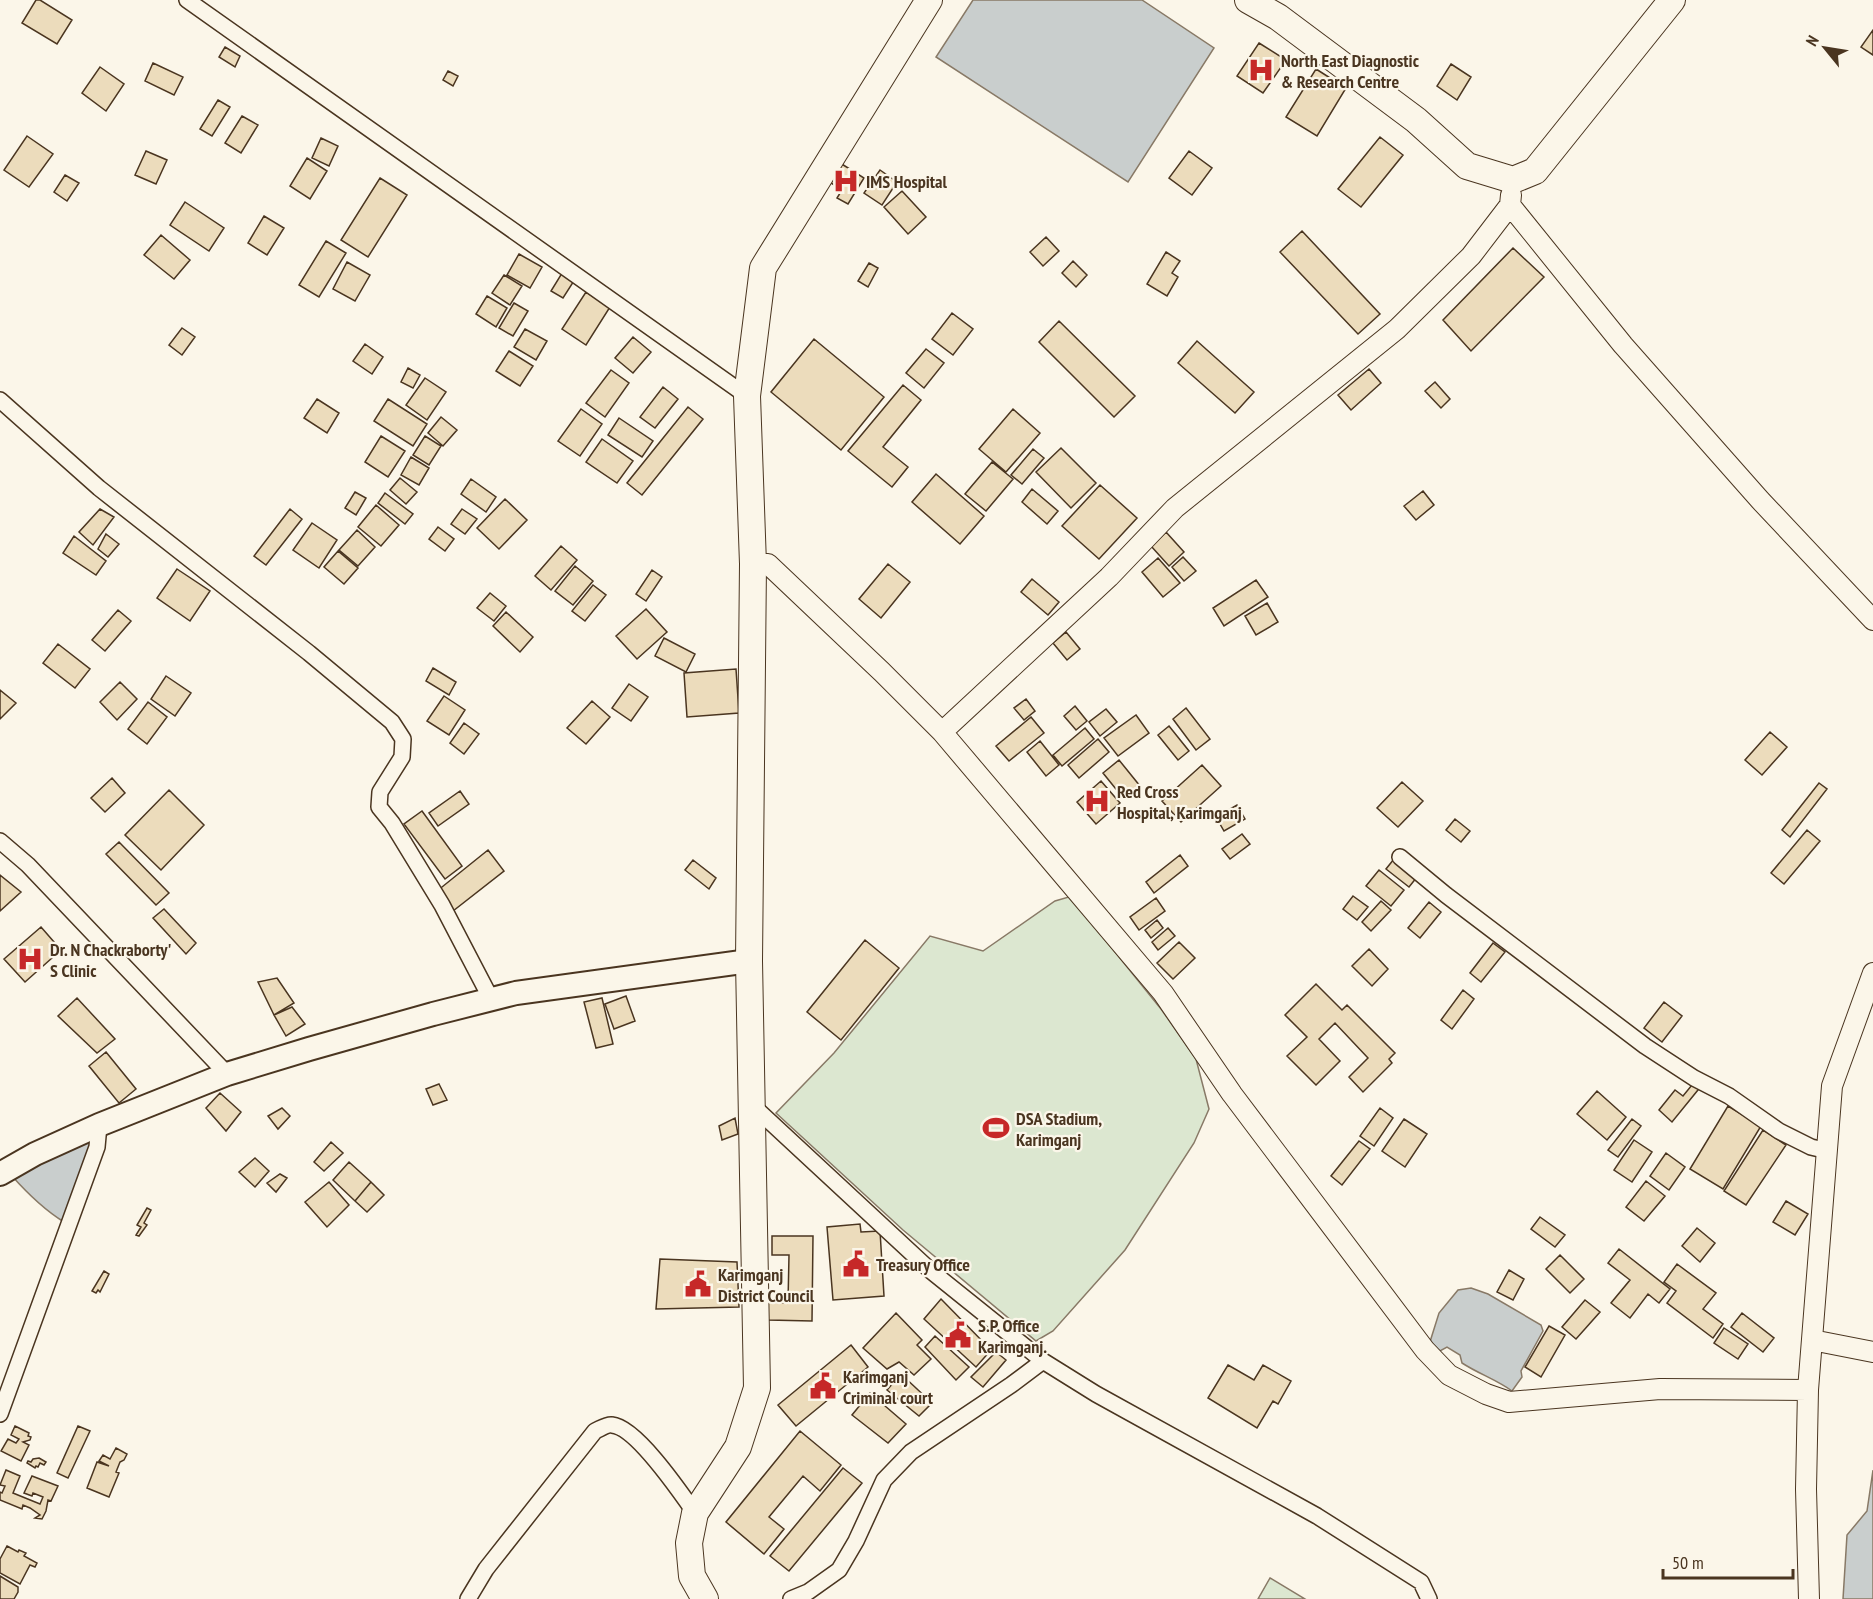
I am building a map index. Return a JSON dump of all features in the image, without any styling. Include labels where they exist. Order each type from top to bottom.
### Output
[{"type":"highway","points":[[705,1599],[692,1575],[689,1543],[695,1513],[738,1447],[757,1388],[749,960],[753,564],[747,396],[763,268],[928,0]]},
{"type":"highway","points":[[1248,0],[1278,17],[1416,120],[1467,166],[1513,180],[1535,171],[1672,0]]},
{"type":"main road","points":[[0,1174],[99,1125],[227,1074],[342,1039],[516,993],[749,960]]},
{"type":"street","points":[[187,0],[747,396]]},
{"type":"street","points":[[942,732],[1109,577],[1175,508],[1397,329],[1471,256],[1510,205],[1513,180]]},
{"type":"street","points":[[1510,205],[1623,345],[1760,500],[1873,620]]},
{"type":"street","points":[[0,400],[99,488],[301,647],[392,723],[403,739],[402,757],[380,792],[379,807],[392,823],[442,905],[491,999]]},
{"type":"street","points":[[753,564],[768,564],[942,732],[1163,993],[1232,1094],[1425,1350],[1449,1375],[1486,1394],[1509,1402],[1660,1389],[1808,1390]]},
{"type":"street","points":[[0,842],[28,865],[227,1074]]},
{"type":"street","points":[[1400,857],[1446,896],[1645,1046],[1694,1078],[1729,1096],[1779,1131],[1810,1147],[1828,1151]]},
{"type":"street","points":[[1809,1599],[1806,1489],[1808,1390],[1832,1086],[1873,973]]},
{"type":"street","points":[[752,1105],[931,1270],[1043,1360],[1096,1394],[1317,1516],[1421,1582],[1429,1599]]},
{"type":"street","points":[[0,1414],[97,1147],[99,1125]]},
{"type":"street","points":[[1812,1340],[1873,1352]]},
{"type":"street","points":[[791,1599],[808,1592],[839,1570],[856,1541],[884,1480],[910,1452],[1011,1385],[1043,1360]]},
{"type":"street","points":[[468,1599],[486,1569],[595,1431],[610,1424],[622,1428],[640,1442],[695,1513]]},
{"type":"green space","name":"DSA Stadium, Karimganj","points":[[1072,896],[1161,1009],[1196,1059],[1209,1109],[1194,1143],[1125,1250],[1053,1331],[1036,1341],[903,1230],[776,1113],[834,1053],[930,936],[983,951],[1055,901]]},
{"type":"green space","points":[[1270,1578],[1305,1599],[1258,1599]]},
{"type":"shaded area","points":[[973,0],[1142,0],[1214,48],[1128,182],[936,57]]},
{"type":"shaded area","points":[[92,1135],[94,1144],[64,1222],[36,1201],[12,1176]]},
{"type":"shaded area","points":[[1471,1288],[1488,1294],[1541,1325],[1543,1331],[1521,1371],[1522,1377],[1512,1391],[1462,1363],[1460,1355],[1447,1347],[1440,1351],[1429,1345],[1439,1313],[1458,1290]]},
{"type":"shaded area","points":[[1873,1470],[1873,1599],[1843,1599],[1847,1535],[1867,1511]]},
{"type":"building","points":[[36,0],[40,0],[72,20],[57,44],[22,23]]},
{"type":"building","points":[[1873,30],[1873,55],[1861,47]]},
{"type":"building","points":[[1259,43],[1286,60],[1263,93],[1237,76]]},
{"type":"building","points":[[225,47],[240,56],[235,67],[219,57]]},
{"type":"building","points":[[153,63],[183,77],[174,95],[145,81]]},
{"type":"building","points":[[1451,64],[1471,77],[1457,100],[1437,86]]},
{"type":"building","points":[[100,67],[124,84],[106,111],[82,93]]},
{"type":"building","points":[[1316,69],[1346,88],[1317,136],[1286,117]]},
{"type":"building","points":[[448,71],[458,76],[453,86],[443,80]]},
{"type":"building","points":[[218,100],[230,107],[212,136],[200,129]]},
{"type":"building","points":[[242,116],[258,125],[241,153],[225,143]]},
{"type":"building","points":[[27,136],[53,154],[29,187],[4,170]]},
{"type":"building","points":[[1380,137],[1403,155],[1361,207],[1338,189]]},
{"type":"building","points":[[321,138],[338,146],[329,166],[312,158]]},
{"type":"building","points":[[146,151],[167,160],[156,184],[135,175]]},
{"type":"building","points":[[1189,151],[1212,168],[1192,195],[1169,178]]},
{"type":"building","points":[[307,158],[327,171],[310,199],[290,186]]},
{"type":"building","points":[[837,161],[864,178],[848,204],[837,198],[842,190],[825,179]]},
{"type":"building","points":[[880,170],[897,182],[882,205],[864,193]]},
{"type":"building","points":[[65,175],[79,183],[67,201],[54,192]]},
{"type":"building","points":[[380,178],[407,195],[368,257],[341,240]]},
{"type":"building","points":[[902,191],[926,217],[908,234],[884,207]]},
{"type":"building","points":[[185,202],[224,228],[209,251],[170,225]]},
{"type":"building","points":[[264,216],[284,228],[267,255],[248,243]]},
{"type":"building","points":[[1302,231],[1380,314],[1358,334],[1280,252]]},
{"type":"building","points":[[161,235],[190,260],[174,279],[144,255]]},
{"type":"building","points":[[1046,237],[1059,251],[1043,266],[1030,252]]},
{"type":"building","points":[[326,241],[346,253],[319,297],[299,285]]},
{"type":"building","points":[[1513,248],[1544,277],[1471,351],[1443,320]]},
{"type":"building","points":[[1166,252],[1180,261],[1172,273],[1178,277],[1167,296],[1147,284]]},
{"type":"building","points":[[519,254],[542,267],[530,288],[507,275]]},
{"type":"building","points":[[1073,261],[1087,275],[1076,287],[1062,273]]},
{"type":"building","points":[[347,262],[370,275],[355,301],[333,289]]},
{"type":"building","points":[[869,263],[878,268],[868,287],[858,281]]},
{"type":"building","points":[[567,265],[579,273],[563,298],[551,291]]},
{"type":"building","points":[[504,275],[522,286],[510,305],[492,293]]},
{"type":"building","points":[[586,292],[610,307],[586,345],[562,329]]},
{"type":"building","points":[[487,296],[507,308],[496,327],[476,314]]},
{"type":"building","points":[[514,303],[528,311],[513,336],[499,328]]},
{"type":"building","points":[[952,313],[973,329],[953,355],[932,339]]},
{"type":"building","points":[[1059,321],[1135,396],[1114,417],[1039,342]]},
{"type":"building","points":[[182,328],[195,337],[182,355],[169,345]]},
{"type":"building","points":[[525,329],[547,341],[536,360],[514,347]]},
{"type":"building","points":[[633,337],[651,352],[633,373],[615,358]]},
{"type":"building","points":[[814,339],[884,397],[841,450],[771,392]]},
{"type":"building","points":[[1197,341],[1254,392],[1235,413],[1178,363]]},
{"type":"building","points":[[365,344],[383,357],[372,374],[353,361]]},
{"type":"building","points":[[926,349],[944,363],[924,388],[906,373]]},
{"type":"building","points":[[509,351],[533,366],[520,386],[496,371]]},
{"type":"building","points":[[408,368],[420,375],[413,388],[401,382]]},
{"type":"building","points":[[1369,369],[1381,383],[1351,410],[1338,395]]},
{"type":"building","points":[[611,370],[629,383],[605,417],[586,403]]},
{"type":"building","points":[[425,378],[446,392],[427,420],[406,405]]},
{"type":"building","points":[[1435,382],[1450,399],[1441,408],[1425,391]]},
{"type":"building","points":[[903,385],[921,400],[883,447],[908,467],[892,487],[848,451]]},
{"type":"building","points":[[663,387],[678,399],[655,428],[640,417]]},
{"type":"building","points":[[317,399],[339,413],[327,433],[304,418]]},
{"type":"building","points":[[388,399],[427,424],[413,446],[374,421]]},
{"type":"building","points":[[688,407],[703,419],[642,495],[627,483]]},
{"type":"building","points":[[581,409],[602,424],[580,456],[558,441]]},
{"type":"building","points":[[1013,409],[1040,433],[1006,472],[979,449]]},
{"type":"building","points":[[441,417],[457,430],[443,446],[428,433]]},
{"type":"building","points":[[619,418],[653,441],[642,457],[608,435]]},
{"type":"building","points":[[381,436],[405,451],[388,477],[365,462]]},
{"type":"building","points":[[425,436],[441,446],[429,465],[413,455]]},
{"type":"building","points":[[602,439],[633,461],[617,483],[586,462]]},
{"type":"building","points":[[1061,448],[1096,483],[1071,508],[1036,472]]},
{"type":"building","points":[[1033,449],[1044,458],[1022,484],[1011,475]]},
{"type":"building","points":[[411,457],[429,468],[419,485],[401,475]]},
{"type":"building","points":[[992,462],[1013,479],[986,511],[965,494]]},
{"type":"building","points":[[936,474],[984,516],[960,544],[912,502]]},
{"type":"building","points":[[400,478],[417,492],[406,504],[390,490]]},
{"type":"building","points":[[471,479],[496,497],[486,512],[461,494]]},
{"type":"building","points":[[1100,485],[1137,518],[1099,559],[1062,526]]},
{"type":"building","points":[[1032,489],[1058,511],[1047,524],[1022,502]]},
{"type":"building","points":[[1423,491],[1434,505],[1416,520],[1404,506]]},
{"type":"building","points":[[355,492],[366,498],[356,515],[345,508]]},
{"type":"building","points":[[385,493],[413,514],[405,524],[378,503]]},
{"type":"building","points":[[505,499],[527,520],[499,549],[477,528]]},
{"type":"building","points":[[376,505],[399,525],[381,546],[358,527]]},
{"type":"building","points":[[100,509],[114,517],[93,545],[79,532]]},
{"type":"building","points":[[290,509],[302,519],[266,565],[254,556]]},
{"type":"building","points":[[462,509],[477,519],[465,534],[451,524]]},
{"type":"building","points":[[312,523],[337,540],[319,568],[293,550]]},
{"type":"building","points":[[438,527],[454,539],[445,551],[429,539]]},
{"type":"building","points":[[357,530],[375,547],[358,566],[339,550]]},
{"type":"building","points":[[1166,532],[1184,552],[1169,566],[1151,546]]},
{"type":"building","points":[[106,534],[119,544],[108,557],[98,549]]},
{"type":"building","points":[[74,536],[106,561],[96,575],[63,553]]},
{"type":"building","points":[[561,546],[577,560],[551,590],[535,576]]},
{"type":"building","points":[[338,551],[358,568],[344,584],[324,567]]},
{"type":"building","points":[[1183,557],[1196,571],[1184,581],[1172,567]]},
{"type":"building","points":[[1158,558],[1180,583],[1163,597],[1142,572]]},
{"type":"building","points":[[888,564],[910,582],[881,618],[859,599]]},
{"type":"building","points":[[575,566],[593,581],[573,605],[555,591]]},
{"type":"building","points":[[177,569],[210,591],[190,621],[157,598]]},
{"type":"building","points":[[652,570],[662,577],[646,601],[636,594]]},
{"type":"building","points":[[1032,579],[1059,602],[1048,615],[1021,592]]},
{"type":"building","points":[[1256,580],[1268,597],[1224,626],[1213,608]]},
{"type":"building","points":[[593,585],[606,595],[585,621],[572,611]]},
{"type":"building","points":[[490,593],[506,606],[494,621],[477,608]]},
{"type":"building","points":[[1267,603],[1278,622],[1256,635],[1245,616]]},
{"type":"building","points":[[646,609],[667,632],[637,659],[616,636]]},
{"type":"building","points":[[118,610],[131,621],[105,651],[92,640]]},
{"type":"building","points":[[506,612],[533,637],[520,652],[493,626]]},
{"type":"building","points":[[1066,632],[1080,649],[1067,660],[1053,643]]},
{"type":"building","points":[[664,638],[695,654],[686,672],[655,656]]},
{"type":"building","points":[[58,644],[90,669],[75,688],[43,663]]},
{"type":"building","points":[[433,668],[456,682],[449,695],[426,681]]},
{"type":"building","points":[[736,669],[739,713],[687,717],[684,673]]},
{"type":"building","points":[[166,676],[191,693],[175,716],[151,699]]},
{"type":"building","points":[[120,682],[137,699],[117,720],[100,702]]},
{"type":"building","points":[[629,684],[648,697],[631,721],[612,708]]},
{"type":"building","points":[[0,690],[16,703],[0,719]]},
{"type":"building","points":[[444,696],[465,710],[449,735],[427,721]]},
{"type":"building","points":[[1026,699],[1035,711],[1024,720],[1014,708]]},
{"type":"building","points":[[592,701],[610,717],[586,744],[567,728]]},
{"type":"building","points":[[148,702],[167,717],[147,744],[128,729]]},
{"type":"building","points":[[1075,706],[1087,721],[1076,730],[1064,716]]},
{"type":"building","points":[[1186,708],[1210,739],[1196,750],[1173,719]]},
{"type":"building","points":[[1106,709],[1117,722],[1100,736],[1089,722]]},
{"type":"building","points":[[1136,715],[1149,733],[1118,756],[1104,738]]},
{"type":"building","points":[[1031,717],[1044,733],[1009,761],[996,746]]},
{"type":"building","points":[[464,723],[479,734],[464,754],[450,743]]},
{"type":"building","points":[[1169,726],[1189,751],[1178,760],[1158,735]]},
{"type":"building","points":[[1085,728],[1094,739],[1062,766],[1053,755]]},
{"type":"building","points":[[1770,732],[1787,747],[1762,775],[1745,760]]},
{"type":"building","points":[[1098,739],[1109,752],[1079,778],[1068,765]]},
{"type":"building","points":[[1040,741],[1059,765],[1046,776],[1027,752]]},
{"type":"building","points":[[1119,760],[1140,786],[1124,799],[1103,773]]},
{"type":"building","points":[[1202,765],[1221,786],[1181,822],[1162,801]]},
{"type":"building","points":[[112,778],[125,793],[105,812],[91,798]]},
{"type":"building","points":[[1101,781],[1120,803],[1096,824],[1077,802]]},
{"type":"building","points":[[1402,782],[1423,801],[1398,827],[1377,808]]},
{"type":"building","points":[[1819,783],[1827,789],[1790,837],[1782,830]]},
{"type":"building","points":[[169,790],[204,825],[161,870],[125,835]]},
{"type":"building","points":[[460,791],[469,804],[438,826],[429,813]]},
{"type":"building","points":[[1237,805],[1245,819],[1224,831],[1216,817]]},
{"type":"building","points":[[422,811],[462,866],[445,879],[404,824]]},
{"type":"building","points":[[1455,819],[1470,831],[1461,842],[1446,830]]},
{"type":"building","points":[[1807,830],[1820,841],[1784,884],[1771,873]]},
{"type":"building","points":[[1242,834],[1250,844],[1230,859],[1222,849]]},
{"type":"building","points":[[119,842],[169,893],[156,905],[106,854]]},
{"type":"building","points":[[488,850],[504,871],[453,911],[437,891]]},
{"type":"building","points":[[1398,854],[1421,872],[1409,887],[1386,869]]},
{"type":"building","points":[[1180,855],[1188,866],[1154,893],[1146,882]]},
{"type":"building","points":[[693,860],[716,878],[709,889],[685,870]]},
{"type":"building","points":[[1379,870],[1404,890],[1391,906],[1366,886]]},
{"type":"building","points":[[0,875],[21,892],[0,911]]},
{"type":"building","points":[[1353,896],[1368,907],[1357,920],[1343,909]]},
{"type":"building","points":[[1156,898],[1165,911],[1139,930],[1130,917]]},
{"type":"building","points":[[1381,901],[1391,910],[1371,931],[1362,922]]},
{"type":"building","points":[[1429,902],[1441,912],[1420,938],[1408,928]]},
{"type":"building","points":[[164,909],[196,943],[186,954],[153,918]]},
{"type":"building","points":[[1157,920],[1163,928],[1151,938],[1145,930]]},
{"type":"building","points":[[41,927],[61,950],[25,982],[4,959]]},
{"type":"building","points":[[1168,928],[1175,936],[1158,950],[1152,942]]},
{"type":"building","points":[[865,940],[899,968],[841,1040],[807,1012]]},
{"type":"building","points":[[1179,942],[1195,958],[1173,979],[1157,963]]},
{"type":"building","points":[[1493,943],[1505,952],[1481,982],[1470,973]]},
{"type":"building","points":[[1369,949],[1388,969],[1372,986],[1352,966]]},
{"type":"building","points":[[277,978],[294,1003],[274,1015],[258,982]]},
{"type":"building","points":[[1316,984],[1342,1010],[1347,1005],[1395,1053],[1389,1059],[1392,1063],[1363,1092],[1349,1077],[1368,1058],[1335,1023],[1319,1039],[1340,1061],[1316,1085],[1287,1056],[1307,1037],[1285,1015]]},
{"type":"building","points":[[1463,990],[1474,999],[1452,1029],[1441,1020]]},
{"type":"building","points":[[626,996],[635,1021],[614,1029],[605,1004]]},
{"type":"building","points":[[77,998],[115,1039],[97,1053],[58,1016]]},
{"type":"building","points":[[602,998],[613,1044],[596,1048],[584,1002]]},
{"type":"building","points":[[1664,1002],[1682,1016],[1662,1042],[1644,1028]]},
{"type":"building","points":[[292,1007],[305,1024],[286,1036],[274,1015]]},
{"type":"building","points":[[106,1052],[136,1089],[119,1103],[89,1066]]},
{"type":"building","points":[[1696,1080],[1702,1085],[1672,1122],[1659,1110],[1675,1090],[1683,1096]]},
{"type":"building","points":[[439,1084],[447,1100],[433,1105],[426,1089]]},
{"type":"building","points":[[1597,1091],[1626,1117],[1607,1140],[1577,1114]]},
{"type":"building","points":[[220,1093],[241,1112],[226,1131],[206,1108]]},
{"type":"building","points":[[1728,1106],[1761,1126],[1723,1189],[1690,1169]]},
{"type":"building","points":[[282,1108],[290,1116],[278,1129],[268,1116]]},
{"type":"building","points":[[1380,1108],[1393,1118],[1374,1146],[1360,1136]]},
{"type":"building","points":[[735,1118],[738,1134],[722,1140],[719,1126]]},
{"type":"building","points":[[1404,1119],[1427,1134],[1405,1167],[1382,1151]]},
{"type":"building","points":[[1632,1119],[1641,1126],[1618,1157],[1608,1150]]},
{"type":"building","points":[[1763,1130],[1786,1145],[1746,1205],[1724,1191]]},
{"type":"building","points":[[1634,1140],[1652,1152],[1632,1182],[1614,1170]]},
{"type":"building","points":[[1359,1141],[1370,1149],[1342,1185],[1331,1176]]},
{"type":"building","points":[[331,1142],[343,1153],[324,1171],[314,1162]]},
{"type":"building","points":[[1666,1153],[1685,1167],[1669,1190],[1650,1176]]},
{"type":"building","points":[[255,1158],[269,1171],[255,1187],[239,1172]]},
{"type":"building","points":[[349,1162],[371,1182],[355,1201],[333,1180]]},
{"type":"building","points":[[280,1174],[287,1178],[276,1192],[267,1183]]},
{"type":"building","points":[[1646,1181],[1665,1196],[1644,1221],[1626,1207]]},
{"type":"building","points":[[329,1182],[349,1205],[327,1227],[305,1202]]},
{"type":"building","points":[[371,1182],[384,1195],[367,1212],[355,1201]]},
{"type":"building","points":[[1786,1201],[1808,1214],[1795,1235],[1773,1222]]},
{"type":"building","points":[[147,1208],[151,1210],[144,1223],[147,1225],[139,1236],[136,1235],[141,1227],[137,1225]]},
{"type":"building","points":[[1540,1217],[1565,1235],[1555,1247],[1531,1229]]},
{"type":"building","name":"Treasury Office","points":[[860,1224],[861,1232],[880,1231],[884,1296],[833,1300],[827,1227]]},
{"type":"building","points":[[1697,1228],[1715,1243],[1700,1262],[1682,1246]]},
{"type":"building","points":[[772,1236],[813,1236],[812,1321],[768,1320],[768,1302],[788,1303],[789,1255],[772,1255]]},
{"type":"building","points":[[1619,1249],[1670,1289],[1659,1303],[1648,1294],[1630,1318],[1611,1303],[1630,1280],[1608,1263]]},
{"type":"building","points":[[1560,1255],[1584,1279],[1570,1293],[1546,1269]]},
{"type":"building","name":"Karimganj District Council","points":[[660,1259],[737,1262],[739,1307],[656,1309]]},
{"type":"building","points":[[1677,1264],[1716,1293],[1703,1309],[1723,1324],[1713,1338],[1667,1303],[1676,1291],[1664,1282]]},
{"type":"building","points":[[1509,1270],[1524,1279],[1513,1300],[1497,1292]]},
{"type":"building","points":[[104,1271],[109,1274],[100,1292],[98,1290],[96,1293],[92,1291]]},
{"type":"building","name":"S.P. Office Karimganj.","points":[[941,1299],[991,1350],[976,1367],[924,1319]]},
{"type":"building","points":[[1585,1300],[1600,1312],[1576,1339],[1562,1327]]},
{"type":"building","points":[[896,1313],[922,1340],[917,1345],[931,1359],[914,1375],[899,1362],[887,1369],[863,1348]]},
{"type":"building","points":[[1742,1313],[1774,1338],[1763,1352],[1731,1327]]},
{"type":"building","points":[[1549,1326],[1565,1335],[1541,1377],[1525,1367]]},
{"type":"building","points":[[1724,1328],[1748,1344],[1738,1359],[1714,1343]]},
{"type":"building","points":[[935,1336],[969,1367],[956,1380],[925,1347]]},
{"type":"building","name":"Karimganj Criminal court","points":[[851,1345],[868,1367],[796,1426],[778,1405]]},
{"type":"building","points":[[996,1352],[1006,1360],[983,1387],[971,1377]]},
{"type":"building","points":[[1228,1365],[1254,1380],[1263,1365],[1291,1381],[1278,1404],[1273,1401],[1257,1428],[1208,1398]]},
{"type":"building","points":[[901,1374],[932,1403],[919,1416],[887,1390]]},
{"type":"building","points":[[870,1393],[906,1424],[888,1443],[852,1415]]},
{"type":"building","points":[[15,1426],[29,1433],[28,1436],[31,1437],[30,1440],[23,1442],[29,1445],[21,1461],[1,1451],[8,1439],[16,1443],[19,1439],[11,1435]]},
{"type":"building","points":[[78,1426],[90,1431],[68,1478],[57,1473]]},
{"type":"building","points":[[800,1431],[841,1465],[820,1491],[803,1476],[769,1517],[784,1529],[764,1554],[726,1522]]},
{"type":"building","points":[[116,1448],[127,1454],[120,1462],[116,1472],[119,1473],[109,1497],[87,1488],[97,1462],[109,1466],[99,1461],[103,1455],[110,1459]]},
{"type":"building","points":[[39,1458],[46,1462],[44,1465],[40,1463],[35,1468],[27,1463],[28,1461]]},
{"type":"building","points":[[843,1468],[862,1483],[789,1571],[770,1556]]},
{"type":"building","points":[[6,1470],[20,1476],[13,1493],[40,1504],[43,1497],[33,1493],[32,1496],[24,1493],[32,1476],[58,1486],[51,1501],[48,1500],[42,1519],[35,1518],[40,1515],[30,1508],[23,1505],[22,1509],[0,1500],[0,1492],[2,1493],[5,1486],[0,1485]]},
{"type":"building","points":[[7,1546],[18,1552],[19,1550],[26,1553],[24,1556],[37,1563],[35,1567],[30,1565],[20,1584],[0,1573],[0,1559]]},
{"type":"building","points":[[0,1576],[18,1587],[14,1599],[0,1599]]},
{"type":"place","name":"North East Diagnostic & Research Centre","points":[[1261,70]]},
{"type":"place","name":"IMS Hospital","points":[[846,181]]},
{"type":"place","name":"Red Cross Hospital, Karimganj","points":[[1097,801]]},
{"type":"place","name":"Dr. N Chackraborty' S Clinic","points":[[30,959]]},
{"type":"place","name":"DSA Stadium, Karimganj","points":[[996,1128]]},
{"type":"place","name":"Treasury Office","points":[[856,1264]]},
{"type":"place","name":"Karimganj District Council","points":[[698,1284]]},
{"type":"place","name":"S.P. Office Karimganj.","points":[[958,1335]]},
{"type":"place","name":"Karimganj Criminal court","points":[[823,1386]]}]
